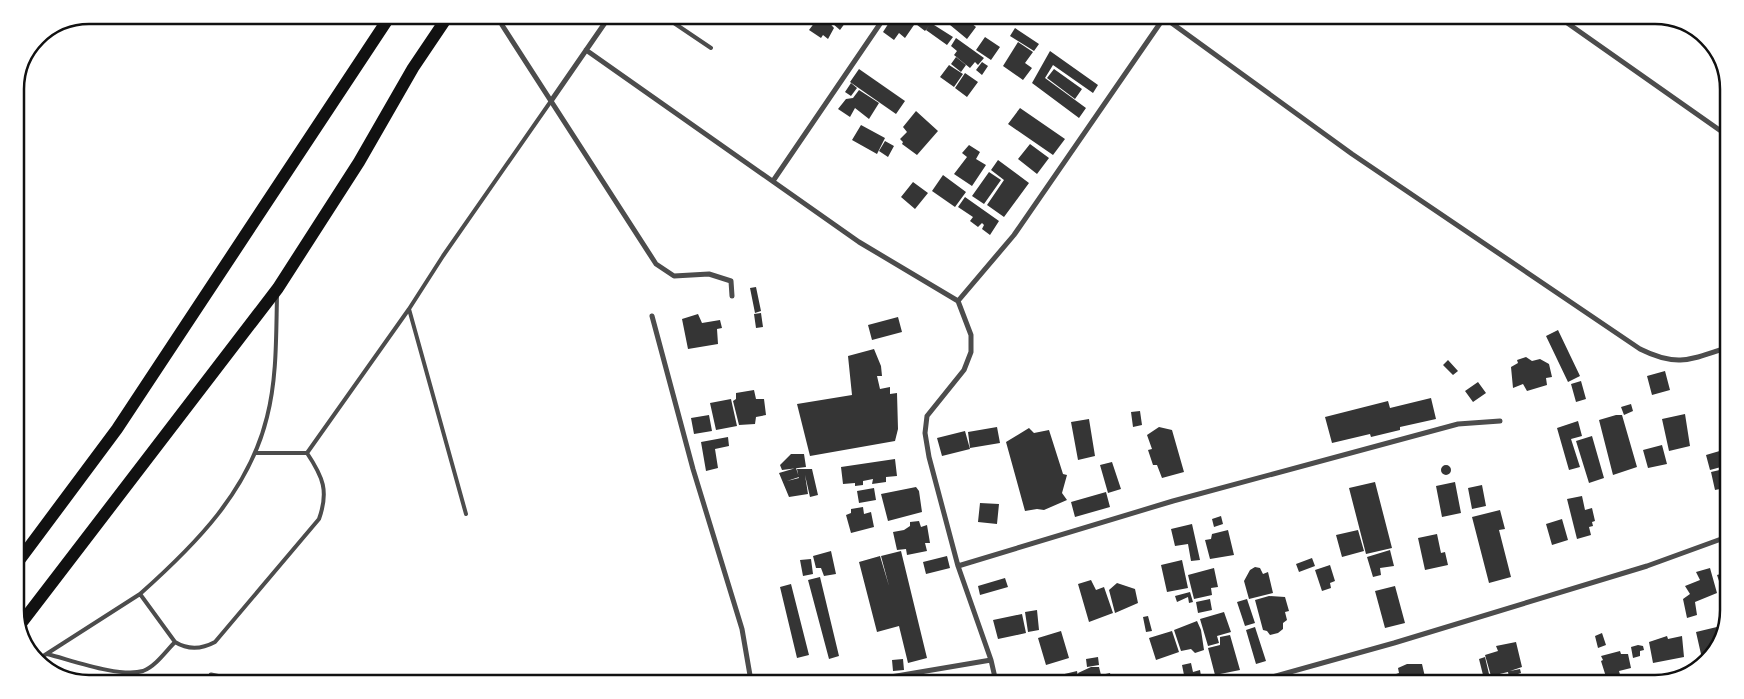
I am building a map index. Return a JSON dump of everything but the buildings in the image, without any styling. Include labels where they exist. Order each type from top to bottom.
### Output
[{"type":"highway","points":[[24,554],[117,429],[383,24]]},
{"type":"highway","points":[[25,619],[278,288],[359,162],[413,68],[443,24]]},
{"type":"street","points":[[502,24],[656,264],[674,276],[709,274],[731,280],[732,296]]},
{"type":"street","points":[[551,101],[604,24]]},
{"type":"street","points":[[773,181],[880,24]]},
{"type":"street","points":[[958,301],[1014,235],[1162,24]]},
{"type":"street","points":[[1172,24],[1352,154],[1640,349],[1666,361],[1686,360],[1720,350]]},
{"type":"street","points":[[1569,24],[1720,130]]},
{"type":"street","points":[[586,50],[860,242],[958,301],[971,336],[971,352],[964,370],[928,416],[925,433],[929,457],[958,566],[991,660],[994,675]]},
{"type":"street","points":[[652,316],[693,469],[742,629],[750,675]]},
{"type":"street","points":[[958,566],[1173,501],[1449,427],[1500,421]]},
{"type":"street","points":[[1280,675],[1394,643],[1619,575],[1720,539]]},
{"type":"street","points":[[902,675],[991,660]]},
{"type":"lane","points":[[675,24],[711,48]]},
{"type":"lane","points":[[307,453],[409,309],[443,256],[551,101]]},
{"type":"lane","points":[[43,656],[140,594],[182,557],[239,488],[256,453],[268,416],[273,376],[278,288]]},
{"type":"lane","points":[[409,309],[466,514]]},
{"type":"lane","points":[[256,453],[307,453]]},
{"type":"lane","points":[[140,594],[175,642],[182,646],[204,648],[215,642],[319,519],[324,505],[324,487],[320,473],[307,453]]},
{"type":"lane","points":[[47,654],[128,673],[143,671],[153,665],[175,642]]}]
